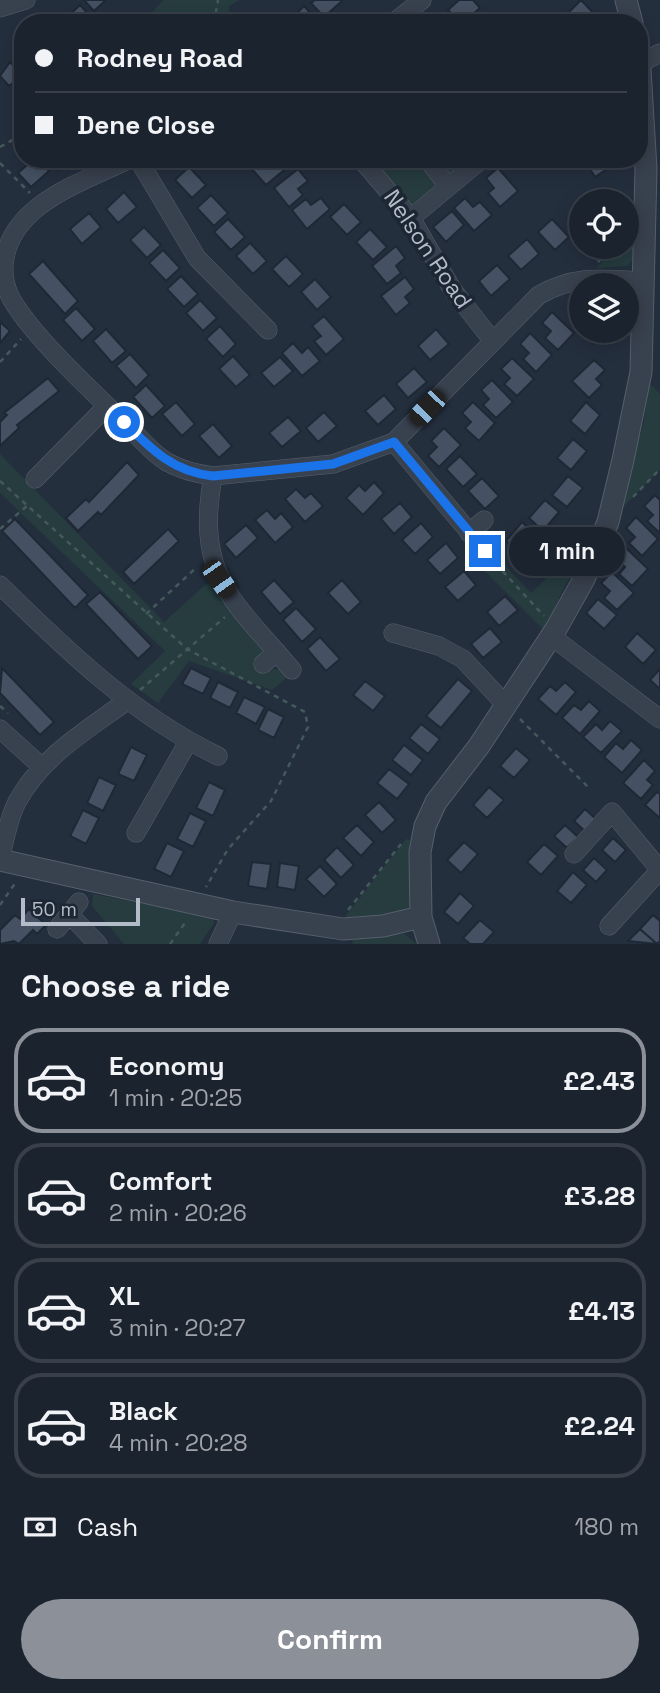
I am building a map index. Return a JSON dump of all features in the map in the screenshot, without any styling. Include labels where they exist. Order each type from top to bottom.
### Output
[{"type":"street","points":[[0,8],[26,0]]},
{"type":"street","points":[[404,14],[422,0]]},
{"type":"street","points":[[112,168],[41,203],[19,225],[4,263],[2,283],[32,326],[107,406],[169,463],[198,474],[213,476],[333,464],[394,442],[539,295],[559,284],[582,279],[644,281]]},
{"type":"street","points":[[143,168],[197,258],[268,330]]},
{"type":"street","name":"Nelson Road","points":[[369,168],[411,218],[452,289],[492,340]]},
{"type":"street","points":[[434,168],[448,186]]},
{"type":"street","points":[[411,218],[471,168]]},
{"type":"street","points":[[429,944],[421,917],[420,852],[425,826],[436,802],[479,746],[553,632],[584,579],[608,522],[641,372],[646,168]]},
{"type":"street","points":[[35,479],[107,406]]},
{"type":"street","points":[[394,442],[485,551]]},
{"type":"street","points":[[213,476],[207,508],[209,555],[219,579],[270,658],[292,670]]},
{"type":"street","points":[[469,533],[484,520]]},
{"type":"street","points":[[0,585],[82,666],[188,742],[218,756]]},
{"type":"street","points":[[553,632],[660,719]]},
{"type":"street","points":[[393,633],[439,646],[464,659],[505,704]]},
{"type":"street","points":[[128,700],[41,767],[17,803],[0,860],[233,912],[343,929],[383,926],[421,917]]},
{"type":"street","points":[[0,729],[41,767]]},
{"type":"street","points":[[136,834],[188,742]]},
{"type":"street","points":[[574,854],[612,813],[660,870],[609,926]]},
{"type":"street","points":[[57,929],[74,908],[98,944]]},
{"type":"street","points":[[218,944],[233,912]]},
{"type":"path","points":[[0,163],[41,203]]},
{"type":"path","points":[[0,362],[32,326]]},
{"type":"path","points":[[0,481],[187,649],[306,712],[307,727],[271,801],[228,849],[198,904],[170,944]]},
{"type":"path","points":[[0,529],[27,506]]},
{"type":"path","points":[[485,551],[553,632]]},
{"type":"path","points":[[146,614],[209,555]]},
{"type":"path","points":[[128,700],[238,606]]},
{"type":"path","points":[[505,704],[590,789]]},
{"type":"path","points":[[343,929],[346,913],[415,828],[425,826]]},
{"type":"path","points":[[0,905],[27,866]]},
{"type":"green space","points":[[163,0],[239,0],[229,6],[229,14],[151,14]]},
{"type":"green space","points":[[374,168],[469,168],[412,214]]},
{"type":"green space","points":[[605,259],[633,259],[627,266],[596,268]]},
{"type":"green space","points":[[648,382],[660,394],[660,470],[617,513],[644,421]]},
{"type":"green space","points":[[0,454],[164,622],[212,579],[263,649],[259,658],[269,670],[285,668],[290,675],[272,690],[189,661],[158,703],[131,684],[165,651],[0,493]]},
{"type":"green space","points":[[602,525],[564,587],[545,631],[475,561],[489,548],[531,593]]},
{"type":"green space","points":[[406,839],[413,841],[410,908],[405,912],[346,922],[347,914]]},
{"type":"green space","points":[[93,894],[213,917],[214,923],[200,944],[124,944],[92,906]]},
{"type":"green space","points":[[405,934],[416,944],[353,944],[352,940]]},
{"type":"building","points":[[84,0],[106,0],[94,11]]},
{"type":"building","points":[[315,0],[342,0],[327,14],[321,14],[311,3]]},
{"type":"building","points":[[459,0],[473,0],[480,8],[473,14],[452,14],[448,10]]},
{"type":"building","points":[[581,0],[594,14],[569,14]]},
{"type":"building","points":[[80,5],[88,14],[70,14]]},
{"type":"building","points":[[304,6],[311,14],[296,14]]},
{"type":"building","points":[[10,62],[14,66],[14,82],[9,86],[0,76]]},
{"type":"building","points":[[24,168],[46,168],[49,171],[31,187],[18,173]]},
{"type":"building","points":[[190,168],[206,185],[192,198],[175,180]]},
{"type":"building","points":[[251,168],[287,168],[266,185]]},
{"type":"building","points":[[498,168],[518,191],[500,207],[488,193],[494,188],[486,178]]},
{"type":"building","points":[[589,168],[608,168],[595,177]]},
{"type":"building","points":[[298,169],[308,181],[298,189],[303,195],[289,207],[274,188]]},
{"type":"building","points":[[124,192],[137,207],[118,223],[106,209]]},
{"type":"building","points":[[211,195],[228,213],[214,226],[197,208]]},
{"type":"building","points":[[321,198],[330,209],[307,229],[292,210],[306,199],[311,205]]},
{"type":"building","points":[[465,198],[473,207],[480,202],[492,215],[474,231],[454,208]]},
{"type":"building","points":[[344,204],[361,222],[347,235],[330,217]]},
{"type":"building","points":[[452,211],[464,225],[446,242],[433,227]]},
{"type":"building","points":[[89,213],[101,227],[82,244],[70,229]]},
{"type":"building","points":[[228,219],[245,237],[231,250],[214,232]]},
{"type":"building","points":[[552,219],[569,237],[555,250],[538,232]]},
{"type":"building","points":[[144,227],[161,245],[147,258],[130,240]]},
{"type":"building","points":[[370,229],[387,247],[373,260],[356,242]]},
{"type":"building","points":[[527,239],[539,254],[521,270],[508,256]]},
{"type":"building","points":[[250,243],[267,261],[253,274],[236,256]]},
{"type":"building","points":[[396,246],[405,258],[396,266],[401,273],[387,284],[372,266]]},
{"type":"building","points":[[163,250],[180,268],[166,281],[149,263]]},
{"type":"building","points":[[286,256],[303,274],[289,287],[272,269]]},
{"type":"building","points":[[43,261],[78,301],[65,314],[29,274]]},
{"type":"building","points":[[497,265],[510,279],[491,296],[479,281]]},
{"type":"building","points":[[181,276],[198,294],[184,307],[167,289]]},
{"type":"building","points":[[405,277],[414,289],[405,297],[410,303],[396,315],[381,296]]},
{"type":"building","points":[[315,279],[331,297],[317,310],[301,292]]},
{"type":"building","points":[[200,300],[217,318],[203,331],[186,313]]},
{"type":"building","points":[[76,308],[95,329],[82,341],[63,320]]},
{"type":"building","points":[[552,312],[569,328],[569,338],[558,350],[545,338],[551,331],[542,323]]},
{"type":"building","points":[[324,316],[344,339],[326,355],[314,341],[321,336],[312,326]]},
{"type":"building","points":[[0,322],[10,331],[0,343]]},
{"type":"building","points":[[220,326],[236,344],[223,357],[206,339]]},
{"type":"building","points":[[106,329],[126,351],[112,363],[93,341]]},
{"type":"building","points":[[436,329],[449,344],[430,360],[418,346]]},
{"type":"building","points":[[530,333],[552,355],[536,372],[523,359],[529,353],[520,344]]},
{"type":"building","points":[[293,343],[302,353],[308,347],[320,361],[302,376],[282,353]]},
{"type":"building","points":[[130,354],[149,375],[136,388],[116,366]]},
{"type":"building","points":[[233,356],[250,375],[236,387],[219,369]]},
{"type":"building","points":[[280,357],[293,371],[274,387],[261,373]]},
{"type":"building","points":[[512,358],[534,379],[517,396],[504,384],[510,378],[501,369]]},
{"type":"building","points":[[594,360],[605,370],[596,379],[602,385],[589,398],[572,381]]},
{"type":"building","points":[[414,368],[427,382],[408,398],[396,384]]},
{"type":"building","points":[[48,378],[59,391],[17,425],[19,428],[0,446],[0,422],[7,415],[4,413]]},
{"type":"building","points":[[492,380],[513,402],[496,418],[483,405],[489,399],[481,390]]},
{"type":"building","points":[[146,385],[165,406],[152,418],[133,397]]},
{"type":"building","points":[[384,395],[396,409],[378,425],[365,411]]},
{"type":"building","points":[[176,402],[195,424],[182,436],[162,414]]},
{"type":"building","points":[[473,402],[495,423],[479,441],[465,428],[471,422],[462,413]]},
{"type":"building","points":[[586,402],[600,415],[585,434],[570,421]]},
{"type":"building","points":[[324,412],[337,426],[318,442],[306,428]]},
{"type":"building","points":[[288,417],[301,431],[282,447],[269,433]]},
{"type":"building","points":[[213,424],[232,446],[219,458],[199,436]]},
{"type":"building","points":[[444,428],[461,445],[439,467],[428,456],[437,447],[431,441]]},
{"type":"building","points":[[573,439],[587,451],[571,470],[557,458]]},
{"type":"building","points":[[460,456],[477,474],[463,487],[446,469]]},
{"type":"building","points":[[127,462],[139,475],[101,515],[98,512],[78,531],[66,518],[86,499],[89,502]]},
{"type":"building","points":[[568,476],[583,488],[567,507],[552,495]]},
{"type":"building","points":[[482,478],[499,496],[485,509],[468,491]]},
{"type":"building","points":[[374,482],[384,493],[363,515],[346,498],[359,485],[365,491]]},
{"type":"building","points":[[296,489],[305,498],[311,493],[323,506],[305,522],[285,499]]},
{"type":"building","points":[[655,495],[660,500],[660,533],[647,521],[653,515],[644,506]]},
{"type":"building","points":[[545,500],[559,512],[543,531],[529,518]]},
{"type":"building","points":[[400,503],[412,517],[394,534],[381,519]]},
{"type":"building","points":[[267,510],[275,519],[281,513],[293,527],[275,543],[255,520]]},
{"type":"building","points":[[636,517],[658,539],[642,556],[629,543],[635,537],[626,528]]},
{"type":"building","points":[[15,519],[88,595],[75,608],[2,531]]},
{"type":"building","points":[[522,522],[536,535],[520,554],[506,541]]},
{"type":"building","points":[[421,523],[433,537],[415,554],[402,540]]},
{"type":"building","points":[[246,525],[258,538],[236,558],[224,544]]},
{"type":"building","points":[[168,529],[179,541],[134,584],[123,572]]},
{"type":"building","points":[[446,543],[458,558],[440,574],[427,560]]},
{"type":"building","points":[[626,548],[648,569],[632,586],[619,574],[625,567],[616,559]]},
{"type":"building","points":[[464,571],[476,585],[458,601],[445,587]]},
{"type":"building","points":[[612,572],[634,593],[617,610],[604,598],[610,591],[601,583]]},
{"type":"building","points":[[274,580],[294,602],[280,614],[261,592]]},
{"type":"building","points":[[342,580],[361,602],[348,614],[328,593]]},
{"type":"building","points":[[100,592],[152,646],[138,659],[86,604]]},
{"type":"building","points":[[505,596],[518,610],[499,626],[487,612]]},
{"type":"building","points":[[598,599],[617,615],[604,629],[586,613]]},
{"type":"building","points":[[296,608],[316,629],[302,642],[283,620]]},
{"type":"building","points":[[490,628],[502,642],[483,658],[471,644]]},
{"type":"building","points":[[637,633],[656,650],[643,664],[625,647]]},
{"type":"building","points":[[320,637],[340,659],[326,671],[307,649]]},
{"type":"building","points":[[2,668],[54,722],[40,735],[0,693]]},
{"type":"building","points":[[191,668],[211,678],[203,694],[182,684]]},
{"type":"building","points":[[660,669],[660,689],[650,680]]},
{"type":"building","points":[[458,679],[472,691],[441,728],[426,716]]},
{"type":"building","points":[[365,681],[385,696],[373,711],[353,695]]},
{"type":"building","points":[[218,682],[238,692],[230,708],[210,698]]},
{"type":"building","points":[[565,682],[576,692],[556,715],[538,699],[550,686],[556,691]]},
{"type":"building","points":[[244,697],[265,707],[256,724],[236,713]]},
{"type":"building","points":[[589,701],[600,711],[580,734],[562,718],[574,705],[581,710]]},
{"type":"building","points":[[268,709],[284,717],[274,738],[258,730]]},
{"type":"building","points":[[610,721],[622,731],[601,753],[583,737],[596,724],[602,730]]},
{"type":"building","points":[[421,724],[440,739],[428,754],[409,738]]},
{"type":"building","points":[[631,740],[642,750],[622,773],[604,757],[616,743],[623,749]]},
{"type":"building","points":[[404,745],[423,760],[411,775],[392,760]]},
{"type":"building","points":[[131,747],[147,755],[134,781],[118,774]]},
{"type":"building","points":[[516,748],[530,760],[514,778],[500,766]]},
{"type":"building","points":[[644,760],[655,771],[647,780],[653,785],[641,799],[623,783]]},
{"type":"building","points":[[389,769],[409,784],[397,799],[377,783]]},
{"type":"building","points":[[99,777],[116,785],[103,811],[87,803]]},
{"type":"building","points":[[209,782],[225,790],[213,816],[196,808]]},
{"type":"building","points":[[489,787],[504,800],[487,818],[473,805]]},
{"type":"building","points":[[657,792],[660,794],[660,818],[645,805]]},
{"type":"building","points":[[379,802],[396,820],[382,833],[365,815]]},
{"type":"building","points":[[585,809],[598,821],[587,833],[574,821]]},
{"type":"building","points":[[83,810],[99,818],[86,844],[70,836]]},
{"type":"building","points":[[190,813],[206,821],[193,847],[177,839]]},
{"type":"building","points":[[357,825],[374,842],[361,856],[343,838]]},
{"type":"building","points":[[565,825],[578,837],[567,848],[554,836]]},
{"type":"building","points":[[613,838],[626,850],[615,862],[602,850]]},
{"type":"building","points":[[464,842],[478,854],[461,873],[447,860]]},
{"type":"building","points":[[167,843],[184,851],[171,877],[154,869]]},
{"type":"building","points":[[544,844],[558,856],[541,875],[527,862]]},
{"type":"building","points":[[337,847],[354,865],[341,878],[324,860]]},
{"type":"building","points":[[594,858],[607,870],[596,882],[583,870]]},
{"type":"building","points":[[252,862],[271,864],[267,889],[248,886]]},
{"type":"building","points":[[280,863],[299,866],[295,890],[277,887]]},
{"type":"building","points":[[320,866],[337,884],[324,897],[306,879]]},
{"type":"building","points":[[573,872],[587,885],[571,903],[557,891]]},
{"type":"building","points":[[460,893],[474,906],[458,924],[444,912]]},
{"type":"building","points":[[29,909],[46,925],[37,934],[33,930],[19,944],[14,941],[0,944],[0,930],[15,915],[20,919]]},
{"type":"building","points":[[653,915],[660,921],[660,941],[657,944],[640,929]]},
{"type":"building","points":[[480,920],[494,932],[483,944],[470,944],[463,938]]},
{"type":"building","points":[[640,929],[657,944],[628,941]]},
{"type":"route","points":[[124,422],[156,454],[169,463],[198,474],[213,476],[333,464],[394,442],[485,551]]}]
